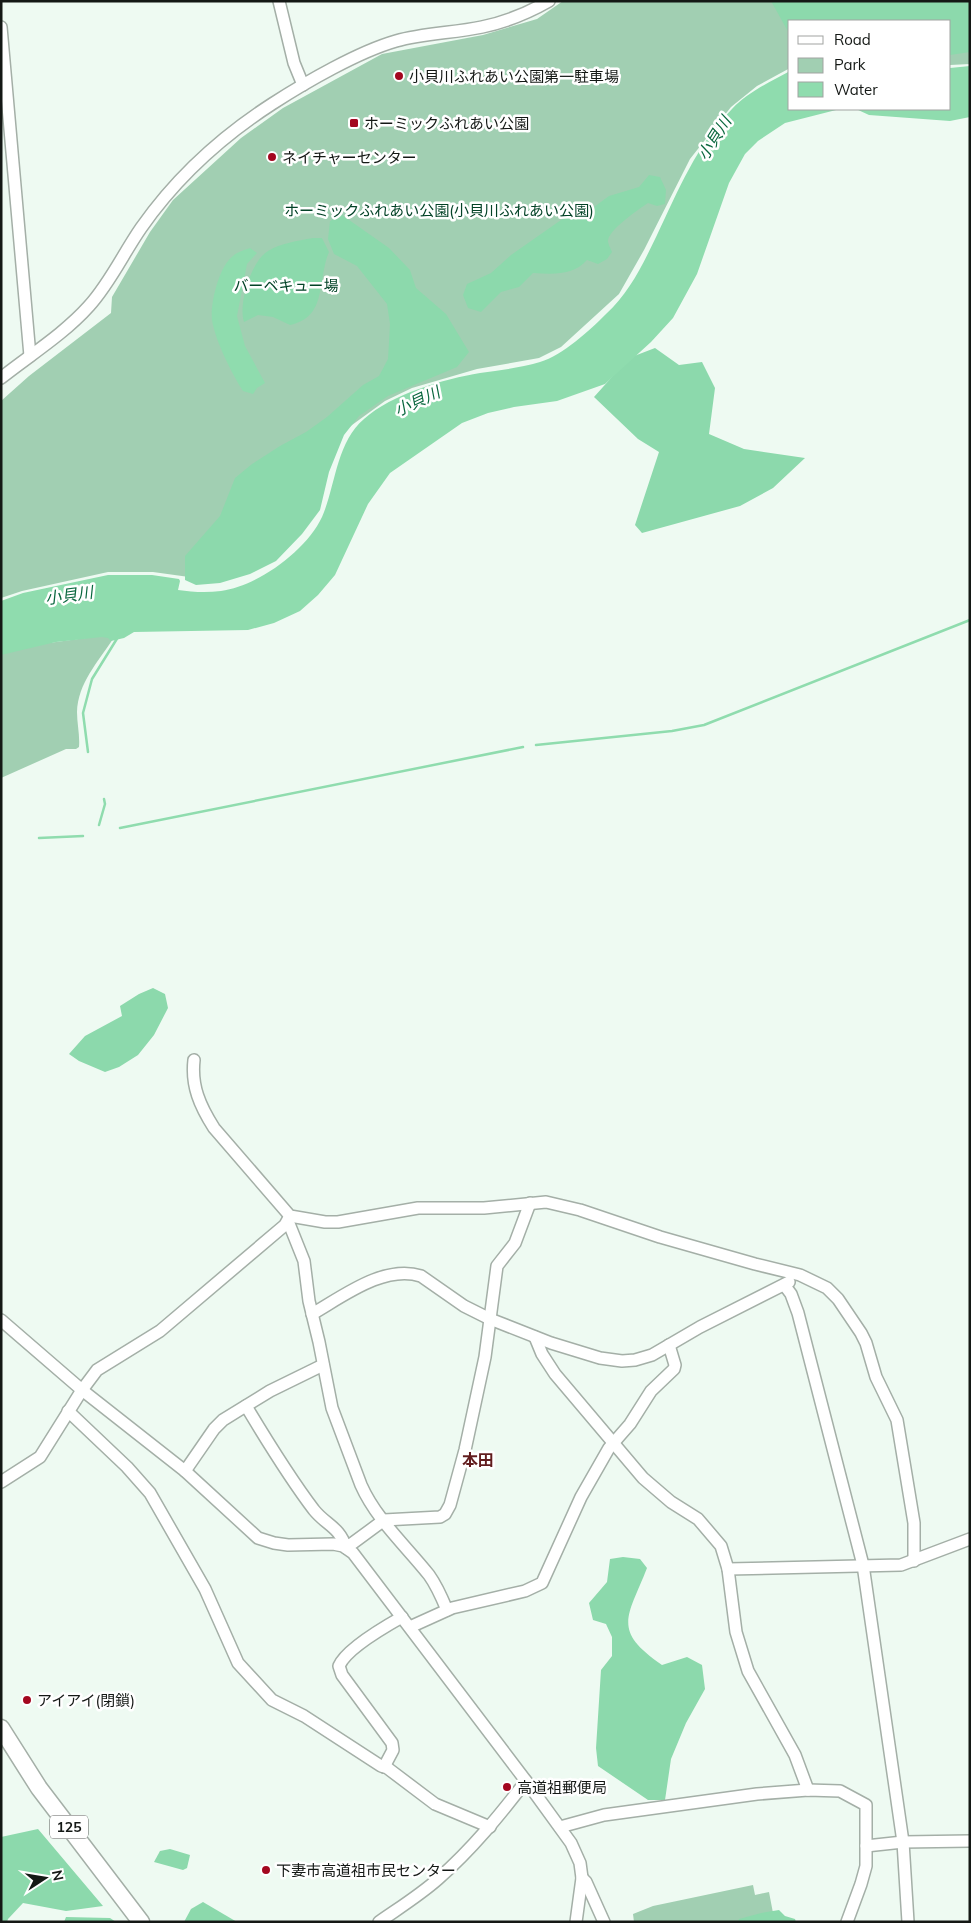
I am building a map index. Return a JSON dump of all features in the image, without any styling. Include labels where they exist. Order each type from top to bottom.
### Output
[{"type":"highway","name":"125","points":[[1,1728],[40,1788],[141,1922]]},
{"type":"street","points":[[279,1],[294,63],[303,85]]},
{"type":"street","points":[[1,378],[75,320],[89,306],[159,203],[181,178],[210,151],[252,118],[303,85],[380,46],[416,36],[474,28],[500,22],[530,11],[549,1]]},
{"type":"street","points":[[1,27],[30,356]]},
{"type":"street","points":[[194,1060],[196,1092],[205,1114],[224,1141],[289,1218],[304,1261],[312,1314],[332,1408],[365,1495],[430,1576],[447,1610]]},
{"type":"street","points":[[346,1548],[384,1520],[440,1517],[448,1511],[468,1435],[485,1357],[498,1266],[515,1243],[530,1203]]},
{"type":"street","points":[[1,1482],[40,1457],[82,1390],[101,1367],[160,1331],[289,1218],[338,1222],[418,1208],[484,1208],[530,1203],[555,1204],[755,1264],[800,1274],[820,1283],[833,1293],[855,1323],[866,1343],[880,1387],[895,1414],[903,1448],[914,1523],[914,1561]]},
{"type":"street","points":[[312,1314],[369,1283],[385,1277],[406,1274],[421,1276],[464,1306],[490,1319],[535,1337],[600,1358],[622,1362],[652,1355],[738,1307],[785,1286],[800,1274]]},
{"type":"street","points":[[785,1286],[791,1294],[798,1313],[863,1565],[903,1842],[908,1922]]},
{"type":"street","points":[[1,1320],[82,1390],[185,1471],[261,1540],[282,1544],[333,1544],[346,1548],[353,1553],[364,1565],[560,1826],[575,1851],[582,1878],[576,1922]]},
{"type":"street","points":[[535,1337],[542,1354],[555,1374],[613,1444],[650,1485],[698,1519],[721,1546],[728,1569],[736,1632],[748,1671],[794,1755],[808,1790]]},
{"type":"street","points":[[410,1627],[447,1610],[525,1590],[542,1583],[585,1490],[609,1448],[638,1413],[651,1391],[674,1369],[675,1365],[669,1344]]},
{"type":"street","points":[[185,1471],[218,1424],[270,1391],[323,1364]]},
{"type":"street","points":[[246,1406],[297,1486],[316,1511],[336,1529],[346,1548]]},
{"type":"street","points":[[68,1411],[150,1493],[205,1589],[238,1664],[272,1700],[304,1716],[384,1766],[435,1804],[490,1827]]},
{"type":"street","points":[[728,1569],[901,1565],[970,1540]]},
{"type":"street","points":[[384,1766],[393,1750],[392,1743],[342,1675],[339,1666],[343,1660],[372,1635],[402,1617]]},
{"type":"street","points":[[379,1922],[437,1880],[490,1827],[526,1781]]},
{"type":"street","points":[[560,1826],[604,1815],[757,1794],[808,1790],[840,1791],[866,1805],[864,1875],[847,1922]]},
{"type":"street","points":[[866,1846],[903,1842],[970,1841]]},
{"type":"street","points":[[582,1878],[586,1882],[604,1922]]},
{"type":"green space","name":"ホーミックふれあい公園(小貝川ふれあい公園)","points":[[563,1],[970,1],[970,64],[951,65],[951,20],[788,20],[788,69],[757,86],[731,107],[690,159],[644,250],[619,294],[561,347],[539,358],[477,369],[412,388],[385,401],[341,433],[189,577],[153,572],[108,572],[22,591],[1,598],[1,401],[29,376],[111,313],[112,297],[150,232],[173,200],[241,138],[283,108],[382,54],[483,35],[537,19]]},
{"type":"green space","points":[[771,1],[970,1],[970,52],[951,55],[951,20],[788,20],[788,31]]},
{"type":"green space","points":[[649,175],[660,177],[666,190],[665,204],[657,206],[648,203],[618,226],[609,236],[608,242],[612,252],[607,259],[598,264],[587,260],[575,269],[562,273],[533,273],[519,287],[501,292],[481,312],[468,308],[463,295],[467,284],[491,273],[511,255],[561,220],[579,210],[594,207],[609,196],[639,187]]},
{"type":"green space","points":[[342,215],[389,248],[410,270],[416,288],[446,314],[469,352],[457,367],[388,396],[359,416],[344,435],[329,472],[320,510],[302,534],[276,561],[250,574],[220,583],[196,585],[185,580],[185,556],[220,516],[235,478],[252,464],[306,432],[327,417],[363,385],[379,376],[388,359],[390,324],[387,304],[357,266],[334,254],[328,239],[330,221]]},
{"type":"green space","name":"バーベキュー場","points":[[313,238],[322,238],[329,252],[316,306],[310,314],[302,321],[290,325],[273,317],[258,315],[244,322],[244,294],[251,273],[262,256],[278,246]]},
{"type":"green space","points":[[655,348],[679,365],[702,362],[715,388],[709,434],[744,449],[805,458],[773,488],[740,506],[642,533],[635,525],[659,452],[638,439],[594,397],[629,358]]},
{"type":"green space","points":[[108,635],[113,639],[90,673],[78,701],[79,747],[76,749],[66,749],[1,778],[1,653],[19,647]]},
{"type":"green space","points":[[153,988],[165,994],[168,1008],[154,1035],[138,1055],[119,1067],[105,1072],[79,1061],[69,1054],[85,1036],[122,1016],[120,1006]]},
{"type":"green space","points":[[623,1557],[640,1559],[647,1568],[634,1599],[628,1622],[635,1642],[662,1665],[687,1657],[702,1665],[705,1689],[686,1723],[671,1759],[665,1800],[648,1800],[598,1766],[596,1748],[601,1670],[612,1656],[612,1637],[606,1624],[593,1620],[589,1603],[607,1582],[610,1559]]},
{"type":"green space","points":[[38,1829],[103,1906],[66,1911],[23,1903],[7,1922],[1,1922],[1,1837]]},
{"type":"green space","points":[[170,1849],[190,1855],[187,1868],[183,1870],[154,1862],[160,1851]]},
{"type":"green space","points":[[753,1885],[755,1895],[769,1892],[773,1913],[740,1922],[634,1922],[633,1914],[653,1906]]},
{"type":"green space","points":[[203,1902],[237,1922],[184,1922],[191,1909]]},
{"type":"green space","points":[[779,1910],[785,1916],[795,1919],[796,1922],[738,1922],[739,1919]]},
{"type":"green space","points":[[66,1917],[110,1918],[116,1922],[64,1922]]},
{"type":"water","points":[[970,66],[970,117],[950,121],[869,115],[858,110],[951,110],[951,68]]},
{"type":"water","name":"小貝川","points":[[788,72],[788,110],[836,110],[785,123],[758,141],[745,154],[729,183],[697,274],[673,318],[651,342],[605,384],[557,401],[488,413],[462,423],[390,473],[368,504],[335,575],[318,595],[300,611],[274,623],[248,630],[134,632],[124,638],[111,641],[108,638],[102,637],[56,642],[1,655],[1,601],[23,593],[108,575],[152,575],[179,579],[178,590],[215,592],[235,588],[250,582],[279,565],[293,554],[315,530],[327,505],[342,452],[355,429],[364,419],[389,402],[419,389],[466,376],[525,366],[549,359],[575,342],[599,321],[615,305],[635,277],[689,169],[708,137],[732,109],[759,88]]},
{"type":"water","points":[[250,248],[257,253],[247,264],[237,316],[245,346],[265,383],[257,388],[253,394],[243,391],[229,366],[220,347],[212,320],[212,305],[216,286],[224,268],[235,255]]},
{"type":"waterway","points":[[536,745],[672,731],[704,725],[970,620]]},
{"type":"waterway","points":[[88,752],[83,713],[92,679],[118,637]]},
{"type":"waterway","points":[[120,828],[523,747]]},
{"type":"waterway","points":[[99,825],[105,804],[104,799]]},
{"type":"waterway","points":[[39,838],[83,836]]},
{"type":"place","name":"小貝川ふれあい公園第一駐車場","points":[[399,76]]},
{"type":"place","name":"ホーミックふれあい公園","points":[[354,123]]},
{"type":"place","name":"ネイチャーセンター","points":[[272,157]]},
{"type":"place","name":"アイアイ(閉鎖)","points":[[27,1700]]},
{"type":"place","name":"高道祖郵便局","points":[[507,1787]]},
{"type":"place","name":"下妻市高道祖市民センター","points":[[266,1870]]},
{"type":"district","name":"本田","points":[[478,1460]]}]
